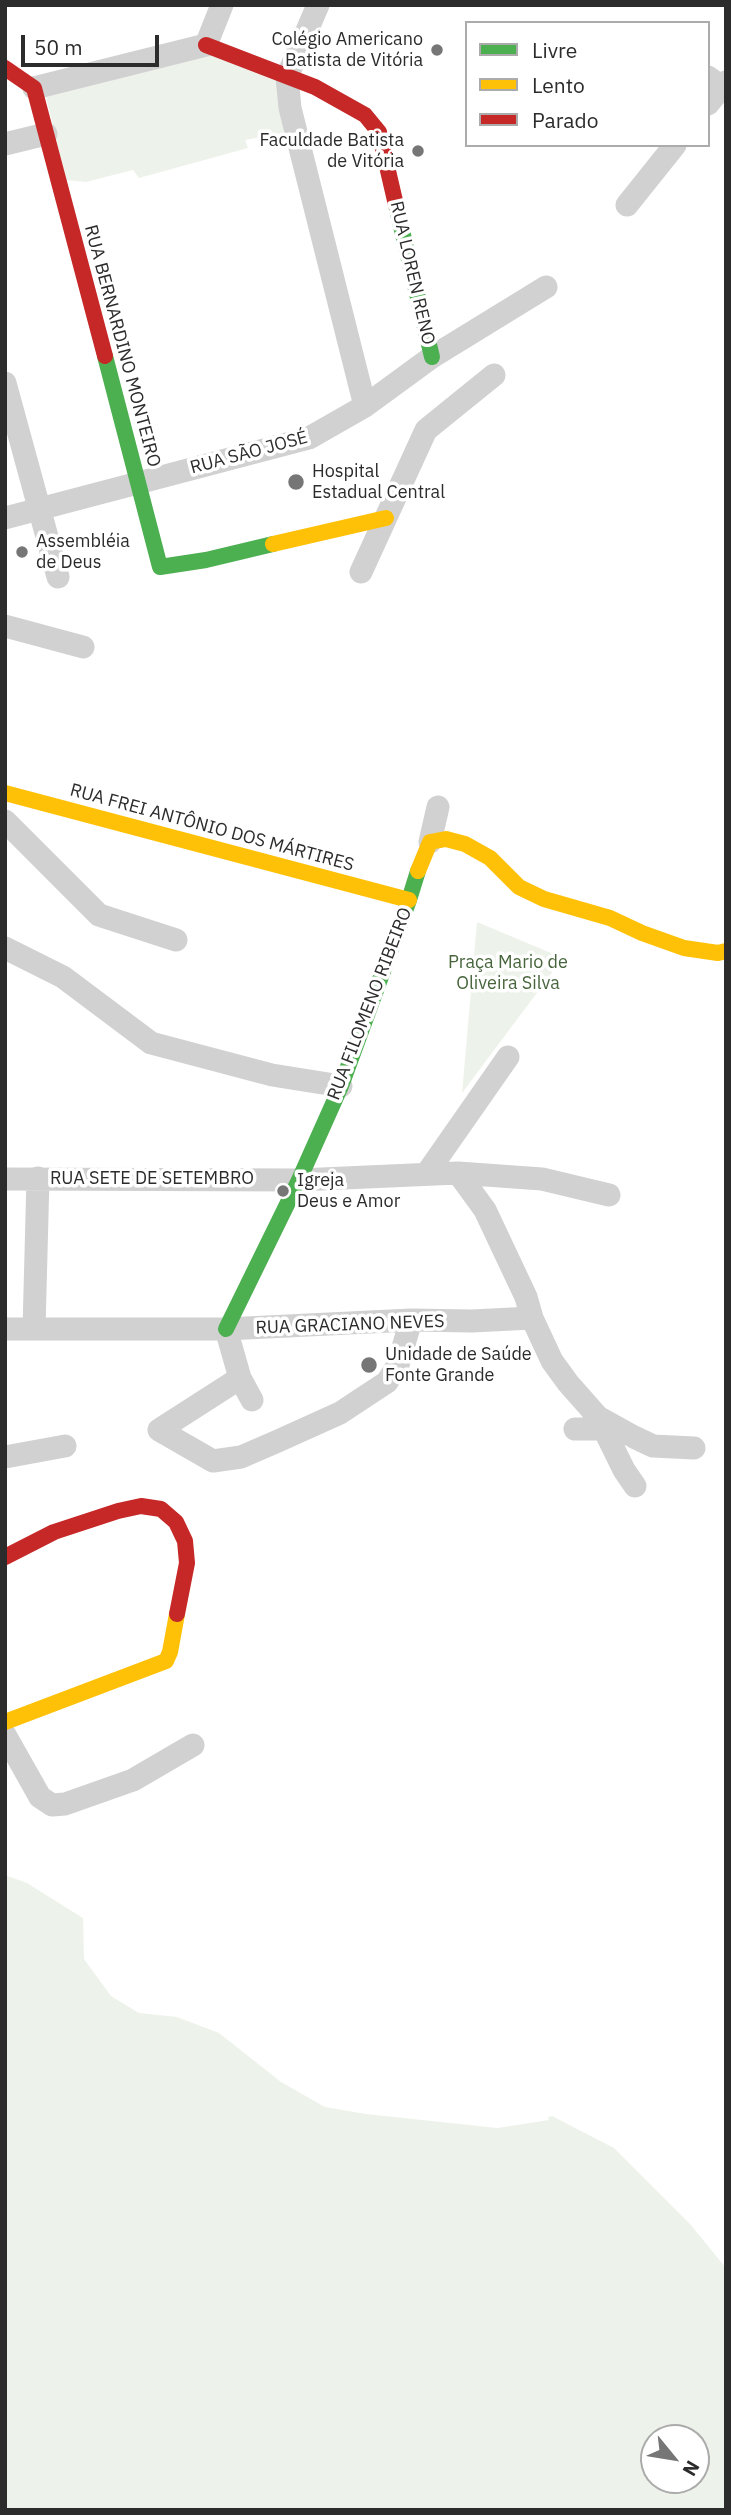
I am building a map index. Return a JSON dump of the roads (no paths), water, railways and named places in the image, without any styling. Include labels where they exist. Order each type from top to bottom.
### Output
[{"type":"street","points":[[5,68],[34,88],[206,45],[222,5]]},
{"type":"street","points":[[318,5],[287,77],[290,108],[365,406]]},
{"type":"street","name":"RUA LOREN RENO","points":[[206,45],[315,87],[365,115],[379,132],[432,357]]},
{"type":"street","name":"RUA BERNARDINO MONTEIRO","points":[[34,88],[160,567],[206,560],[386,518]]},
{"type":"street","points":[[5,145],[47,134]]},
{"type":"street","points":[[627,205],[673,147]]},
{"type":"street","name":"RUA SÃO JOSÉ","points":[[5,518],[309,438],[365,406],[432,357],[545,287]]},
{"type":"street","points":[[361,572],[426,430],[494,374]]},
{"type":"street","points":[[5,383],[58,577]]},
{"type":"street","points":[[5,625],[83,647]]},
{"type":"street","name":"RUA FREI ANTÔNIO DOS MÁRTIRES","points":[[5,793],[409,901]]},
{"type":"street","points":[[438,807],[438,840],[465,844],[490,858],[519,887],[532,894],[610,918],[642,933],[684,947],[718,953],[726,951]]},
{"type":"street","points":[[5,821],[99,915],[176,940]]},
{"type":"street","name":"RUA FILOMENO RIBEIRO","points":[[226,1329],[299,1180],[341,1086],[409,901],[416,874],[438,840]]},
{"type":"street","points":[[5,948],[62,977],[151,1044],[272,1075],[341,1086]]},
{"type":"street","points":[[427,1172],[508,1056]]},
{"type":"street","points":[[299,1180],[427,1172],[458,1173],[542,1180],[609,1195]]},
{"type":"street","points":[[458,1173],[485,1210],[526,1297],[532,1318],[552,1361],[600,1423],[635,1486]]},
{"type":"street","points":[[34,1329],[38,1178]]},
{"type":"street","name":"RUA SETE DE SETEMBRO","points":[[5,1179],[299,1180]]},
{"type":"street","name":"RUA GRACIANO NEVES","points":[[5,1329],[226,1329],[411,1320],[532,1318]]},
{"type":"street","points":[[240,1378],[159,1430],[212,1461],[241,1457],[340,1413],[373,1394],[387,1382],[398,1365],[411,1320]]},
{"type":"street","points":[[226,1329],[240,1378],[252,1400]]},
{"type":"street","points":[[575,1429],[600,1423],[653,1446],[694,1448]]},
{"type":"street","points":[[5,1457],[65,1446]]},
{"type":"street","points":[[5,1557],[54,1532],[141,1506],[161,1509],[176,1522],[185,1541],[187,1563],[166,1661],[5,1722]]},
{"type":"street","points":[[5,1735],[40,1797],[52,1805],[65,1804],[133,1780],[193,1745]]},
{"type":"place","name":"Colégio Americano Batista de Vitória","points":[[437,50]]},
{"type":"place","name":"Faculdade Batista de Vitória","points":[[418,151]]},
{"type":"place","name":"Hospital Estadual Central","points":[[296,482]]},
{"type":"place","name":"Assembléia de Deus","points":[[22,552]]},
{"type":"place","name":"Igreja Deus e Amor","points":[[283,1191]]},
{"type":"place","name":"Unidade de Saúde Fonte Grande","points":[[369,1365]]},
{"type":"park label","name":"Praça Mario de Oliveira Silva","points":[[508,974]]}]
